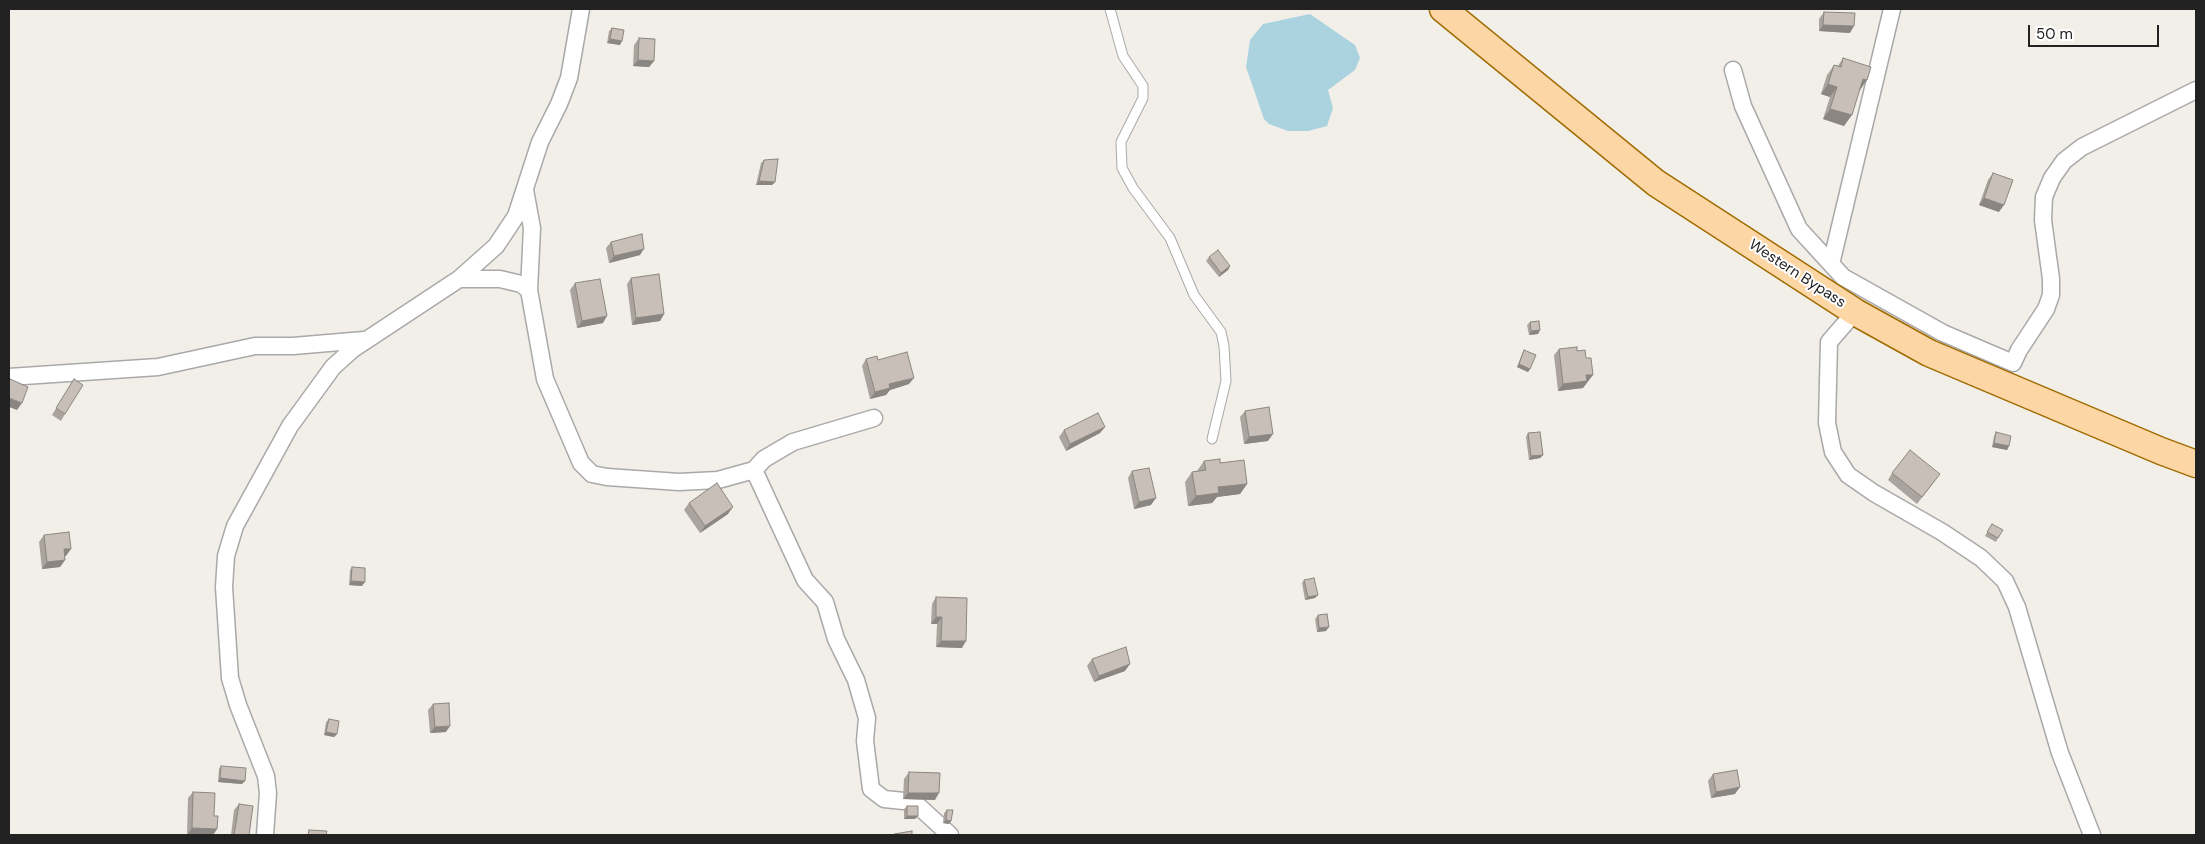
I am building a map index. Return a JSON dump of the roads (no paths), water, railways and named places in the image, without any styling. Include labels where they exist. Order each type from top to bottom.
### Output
[{"type":"main road","name":"Western Bypass","points":[[1443,9],[1656,183],[1855,312],[1929,353],[2196,464]]},
{"type":"street","points":[[265,835],[268,793],[266,776],[238,705],[230,678],[224,587],[226,556],[235,526],[290,426],[333,367],[367,340],[459,279],[496,246],[516,216],[540,142],[559,104],[569,78],[581,9]]},
{"type":"street","points":[[1831,264],[1892,9]]},
{"type":"street","points":[[1733,70],[1743,106],[1799,229],[1843,277],[1943,333],[2013,363],[2019,350],[2046,309],[2051,295],[2051,279],[2043,220],[2044,197],[2052,178],[2064,161],[2082,147],[2196,90]]},
{"type":"street","points":[[525,190],[532,228],[529,290],[546,379],[580,463],[592,474],[607,477],[679,482],[718,480],[754,470],[764,459],[793,442],[874,418]]},
{"type":"street","points":[[459,279],[500,279],[521,284],[529,290]]},
{"type":"street","points":[[1855,312],[1829,342],[1827,423],[1833,452],[1848,475],[1874,493],[1942,532],[1981,558],[2005,581],[2017,607],[2063,761],[2092,835]]},
{"type":"street","points":[[9,377],[158,367],[255,346],[293,346],[367,340]]},
{"type":"street","points":[[754,470],[805,580],[825,602],[836,640],[856,680],[867,718],[865,741],[871,788],[884,800],[914,802],[950,835]]},
{"type":"lane","points":[[1110,9],[1123,56],[1143,86],[1142,98],[1121,142],[1122,168],[1170,238],[1194,295],[1221,332],[1224,346],[1226,381],[1212,439]]},
{"type":"water","points":[[1310,14],[1355,45],[1360,58],[1355,70],[1328,90],[1333,108],[1327,126],[1308,131],[1288,131],[1269,124],[1264,119],[1246,67],[1250,40],[1263,24]]}]
